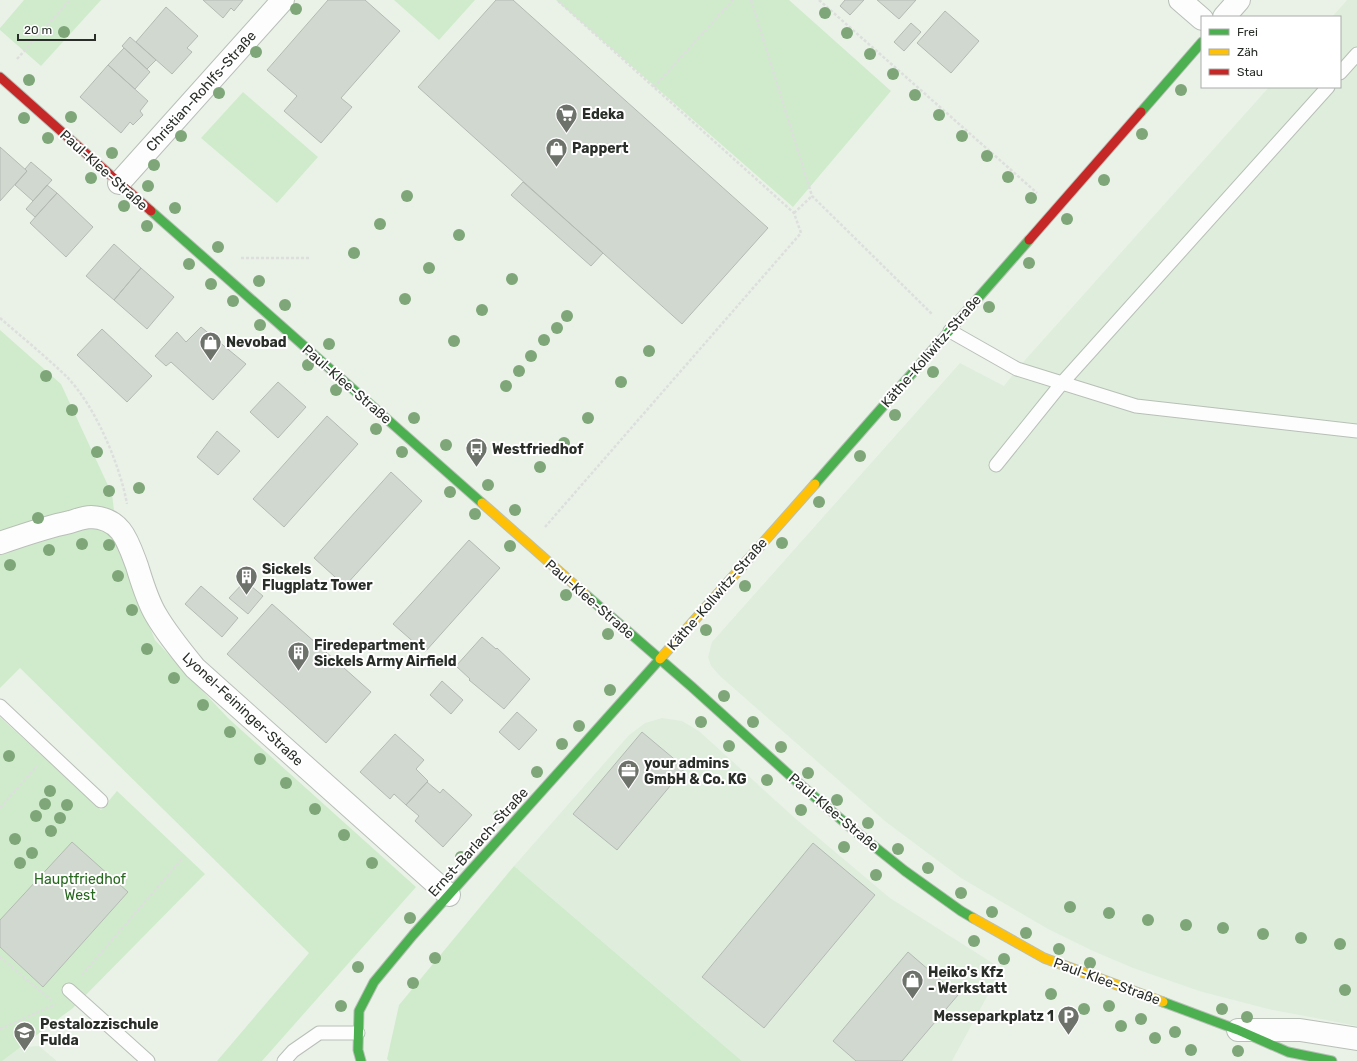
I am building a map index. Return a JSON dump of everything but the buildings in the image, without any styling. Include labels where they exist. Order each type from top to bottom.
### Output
[{"type":"street","name":"Christian-Rohlfs-Straße","points":[[119,183],[283,0]]},
{"type":"street","points":[[1180,0],[1201,18]]},
{"type":"street","points":[[1225,16],[1239,0]]},
{"type":"street","name":"Käthe-Kollwitz-Straße","points":[[660,660],[1201,43]]},
{"type":"street","name":"Paul-Klee-Straße","points":[[0,77],[692,687],[796,781],[905,871],[961,911],[1044,958],[1238,1030],[1288,1052],[1332,1061]]},
{"type":"street","name":"Lyonel-Feininger-Straße","points":[[0,543],[49,527],[89,517],[100,518],[112,523],[122,531],[131,547],[147,596],[155,614],[169,637],[195,668],[449,895]]},
{"type":"street","name":"Ernst-Barlach-Straße","points":[[361,1061],[358,1050],[359,1011],[374,982],[412,935],[660,660]]},
{"type":"street","name":"Paul-Klee-Straße","points":[[1238,1030],[1300,1030],[1357,1039]]},
{"type":"lane","points":[[1341,72],[1357,54]]},
{"type":"lane","points":[[996,465],[1062,383],[1327,88]]},
{"type":"lane","points":[[950,331],[1017,369],[1136,406],[1357,431]]},
{"type":"lane","points":[[0,706],[101,801]]},
{"type":"lane","points":[[69,990],[148,1061]]},
{"type":"lane","points":[[284,1061],[293,1051],[319,1033],[358,1033]]},
{"type":"path","points":[[16,60],[70,0]]},
{"type":"path","points":[[542,531],[801,233],[794,213],[557,0]]},
{"type":"path","points":[[654,87],[733,0]]},
{"type":"path","points":[[751,0],[812,196],[950,331]]},
{"type":"path","points":[[819,0],[1056,210]]},
{"type":"path","points":[[794,213],[812,196]]},
{"type":"path","points":[[239,258],[310,258]]},
{"type":"path","points":[[0,318],[67,377],[81,394],[91,411],[110,450],[126,496],[130,519],[122,531]]},
{"type":"path","points":[[0,808],[48,752]]},
{"type":"path","points":[[0,1029],[56,1004],[182,859]]},
{"type":"path","points":[[0,957],[56,1004]]},
{"type":"shaded area","points":[[1347,0],[1357,0],[1357,1026],[1268,1009],[1199,991],[1133,968],[1093,951],[1048,929],[961,878],[886,822],[721,677],[711,666],[708,657],[712,642],[960,363],[1004,386],[1017,369],[1268,88],[1341,88],[1341,16],[1333,16]]},
{"type":"shaded area","points":[[662,718],[682,721],[699,731],[796,819],[890,898],[1002,969],[952,1061],[742,1061],[514,866],[629,735],[645,723]]},
{"type":"shaded area","name":"Pestalozzischule Fulda","points":[[39,1046],[57,1061],[0,1061],[6,1048]]},
{"type":"green space","points":[[24,0],[101,0],[41,66],[0,30],[0,28]]},
{"type":"green space","points":[[394,0],[475,0],[439,40]]},
{"type":"green space","points":[[556,0],[789,0],[891,91],[793,207]]},
{"type":"green space","points":[[243,92],[318,157],[277,203],[201,138]]},
{"type":"green space","points":[[0,330],[61,384],[112,494],[119,552],[155,640],[228,718],[416,887],[262,1061],[217,1061],[309,953],[20,668],[0,688]]},
{"type":"green space","name":"Hauptfriedhof West","points":[[0,717],[101,810],[117,791],[205,874],[73,1008],[2,1061],[0,1061]]},
{"type":"green space","points":[[514,866],[742,1061],[389,1061],[387,1059],[399,1005]]},
{"type":"traffic: fast","points":[[1141,112],[1201,43]]},
{"type":"traffic: fast","points":[[151,211],[482,503]]},
{"type":"traffic: fast","points":[[815,484],[1029,240]]},
{"type":"traffic: fast","points":[[586,595],[850,827],[905,871],[973,918]]},
{"type":"traffic: fast","points":[[361,1061],[358,1050],[359,1011],[374,982],[413,935],[660,659]]},
{"type":"traffic: fast","points":[[1163,1002],[1238,1030],[1288,1052],[1332,1061]]},
{"type":"traffic: slow","points":[[660,659],[815,484]]},
{"type":"traffic: slow","points":[[482,503],[586,595]]},
{"type":"traffic: slow","points":[[973,918],[1044,958],[1163,1002]]},
{"type":"traffic: jam","points":[[0,77],[151,211]]},
{"type":"traffic: jam","points":[[1029,240],[1141,112]]},
{"type":"place","name":"Edeka","points":[[567,134]]},
{"type":"place","name":"Pappert","points":[[557,168]]},
{"type":"place","name":"Nevobad","points":[[210,362]]},
{"type":"place","name":"Westfriedhof","points":[[476,468]]},
{"type":"place","name":"Sickels Flugplatz Tower","points":[[246,596]]},
{"type":"place","name":"Firedepartment Sickels Army Airfield","points":[[299,672]]},
{"type":"place","name":"your admins GmbH & Co. KG","points":[[628,790]]},
{"type":"place","name":"Heiko's Kfz - Werkstatt","points":[[913,1000]]},
{"type":"place","name":"Messeparkplatz 1","points":[[1069,1036]]},
{"type":"place","name":"Pestalozzischule Fulda","points":[[25,1052]]}]
